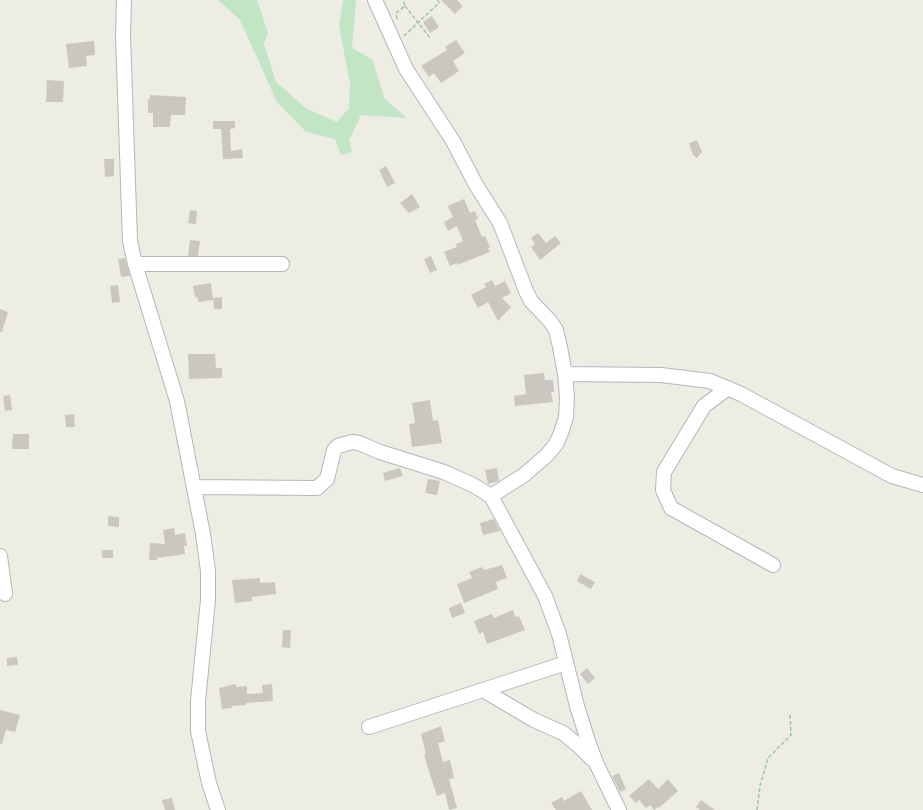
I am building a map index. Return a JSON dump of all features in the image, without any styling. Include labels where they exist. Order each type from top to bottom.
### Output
[{"type":"street","points":[[124,0],[123,36],[130,241],[135,264],[177,401],[194,487],[208,571],[208,600],[198,700],[198,731],[209,783],[218,810]]},
{"type":"street","points":[[375,0],[397,45],[406,69],[453,141],[476,185],[500,223],[531,301],[550,321],[556,330],[565,374],[566,417],[556,444],[547,455],[524,475],[491,496]]},
{"type":"street","points":[[135,264],[282,264]]},
{"type":"street","points":[[565,374],[661,374],[710,381],[728,388],[892,476],[923,485]]},
{"type":"street","points":[[728,388],[704,406],[664,472],[663,490],[672,508],[774,565]]},
{"type":"street","points":[[194,487],[317,488],[327,479],[334,450],[338,446],[352,442],[359,443],[380,452],[444,472],[473,485],[491,496],[546,596],[559,634],[577,706],[596,763],[619,810]]},
{"type":"street","points":[[0,556],[5,594]]},
{"type":"street","points":[[369,727],[566,663]]},
{"type":"street","points":[[483,690],[534,720],[563,734],[579,746],[596,763]]},
{"type":"path","points":[[402,0],[431,39]]},
{"type":"path","points":[[397,45],[439,3],[438,0]]},
{"type":"path","points":[[397,21],[396,13],[405,6]]},
{"type":"path","points":[[757,810],[760,786],[768,758],[791,735],[790,714]]},
{"type":"green space","points":[[218,0],[257,0],[268,33],[264,44],[276,82],[307,109],[337,122],[349,108],[350,83],[339,26],[343,0],[356,0],[352,48],[372,59],[385,99],[407,118],[361,115],[349,140],[352,152],[341,155],[335,139],[306,132],[277,102],[240,20]]},
{"type":"building","points":[[441,0],[457,0],[463,6],[455,14]]},
{"type":"building","points":[[432,16],[439,27],[430,33],[423,22]]},
{"type":"building","points":[[456,40],[465,53],[453,61],[459,71],[441,83],[434,73],[429,77],[421,66],[447,50],[445,47]]},
{"type":"building","points":[[94,41],[95,55],[86,56],[87,66],[69,68],[66,44]]},
{"type":"building","points":[[47,80],[64,81],[63,102],[46,102]]},
{"type":"building","points":[[150,95],[186,97],[185,115],[171,115],[170,127],[153,127],[153,113],[148,113],[148,99],[150,99]]},
{"type":"building","points":[[213,121],[235,121],[235,128],[230,129],[231,151],[242,149],[243,158],[223,159],[221,129],[213,129]]},
{"type":"building","points":[[697,140],[702,152],[697,158],[693,155],[689,143]]},
{"type":"building","points":[[104,159],[114,159],[114,176],[105,177]]},
{"type":"building","points":[[386,166],[395,183],[387,187],[379,170]]},
{"type":"building","points":[[412,194],[420,207],[409,213],[400,203]]},
{"type":"building","points":[[464,199],[470,213],[475,211],[478,219],[475,220],[482,237],[485,236],[490,247],[488,248],[490,252],[457,265],[457,263],[450,266],[444,252],[457,247],[456,244],[463,241],[457,226],[448,231],[444,222],[453,217],[448,206]]},
{"type":"building","points":[[190,210],[197,211],[196,224],[188,223]]},
{"type":"building","points":[[538,233],[546,243],[555,236],[561,243],[540,260],[531,247],[535,244],[531,238]]},
{"type":"building","points":[[190,240],[200,241],[198,256],[188,256]]},
{"type":"building","points":[[431,256],[437,270],[430,273],[424,259]]},
{"type":"building","points":[[125,258],[130,276],[121,277],[118,259]]},
{"type":"building","points":[[492,280],[495,286],[505,281],[511,293],[502,298],[511,307],[498,321],[488,302],[478,308],[471,295],[486,287],[484,284]]},
{"type":"building","points":[[211,283],[213,300],[198,302],[198,297],[195,298],[193,286]]},
{"type":"building","points":[[118,285],[120,302],[112,303],[110,286]]},
{"type":"building","points":[[222,297],[222,309],[214,309],[213,298]]},
{"type":"building","points":[[0,309],[8,312],[2,332],[0,332]]},
{"type":"building","points":[[188,354],[215,354],[216,368],[222,368],[222,378],[189,379]]},
{"type":"building","points":[[544,373],[545,380],[553,380],[554,392],[551,392],[553,402],[515,406],[514,396],[526,394],[524,375]]},
{"type":"building","points":[[10,395],[12,410],[5,411],[3,396]]},
{"type":"building","points":[[430,400],[433,421],[438,420],[442,443],[412,447],[409,424],[415,423],[412,403]]},
{"type":"building","points":[[74,414],[75,427],[66,427],[65,415]]},
{"type":"building","points":[[13,434],[29,434],[29,449],[12,449]]},
{"type":"building","points":[[400,468],[403,476],[385,481],[383,473]]},
{"type":"building","points":[[497,468],[499,481],[488,484],[485,470]]},
{"type":"building","points":[[428,479],[440,481],[437,495],[425,493]]},
{"type":"building","points":[[108,516],[119,517],[119,527],[108,526]]},
{"type":"building","points":[[494,519],[500,531],[483,535],[480,523]]},
{"type":"building","points":[[174,528],[175,535],[185,533],[187,546],[184,546],[185,554],[157,558],[157,560],[149,560],[150,543],[165,544],[163,530]]},
{"type":"building","points":[[102,550],[113,550],[113,558],[102,558]]},
{"type":"building","points":[[502,565],[507,578],[496,582],[498,589],[464,603],[457,584],[472,578],[469,572],[482,567],[484,570]]},
{"type":"building","points":[[580,574],[595,582],[591,589],[577,581]]},
{"type":"building","points":[[260,578],[260,583],[275,582],[276,594],[252,597],[252,601],[235,603],[232,580]]},
{"type":"building","points":[[461,603],[465,613],[452,618],[449,608]]},
{"type":"building","points":[[513,610],[515,617],[519,616],[525,630],[487,644],[483,632],[479,634],[474,621],[492,614],[494,618]]},
{"type":"building","points":[[283,630],[291,630],[290,648],[282,647]]},
{"type":"building","points":[[17,657],[18,665],[7,666],[7,658]]},
{"type":"building","points":[[587,668],[595,678],[588,684],[580,674]]},
{"type":"building","points":[[236,684],[236,687],[247,686],[247,694],[263,693],[262,685],[272,684],[273,701],[246,703],[246,705],[232,706],[232,708],[222,709],[219,688]]},
{"type":"building","points":[[0,710],[20,715],[15,732],[6,730],[2,744],[0,744]]},
{"type":"building","points":[[441,726],[445,741],[438,743],[443,762],[450,760],[454,778],[449,779],[457,808],[449,810],[445,793],[437,796],[424,754],[426,754],[421,734]]},
{"type":"building","points":[[619,773],[626,789],[620,792],[612,776]]},
{"type":"building","points":[[649,779],[658,789],[668,779],[678,791],[659,808],[658,807],[654,810],[650,805],[646,808],[639,800],[636,803],[629,796]]},
{"type":"building","points":[[581,791],[592,810],[556,810],[551,803],[562,797],[564,801]]},
{"type":"building","points":[[172,798],[175,810],[165,810],[162,800]]},
{"type":"building","points":[[701,800],[715,810],[700,810],[696,807]]}]
